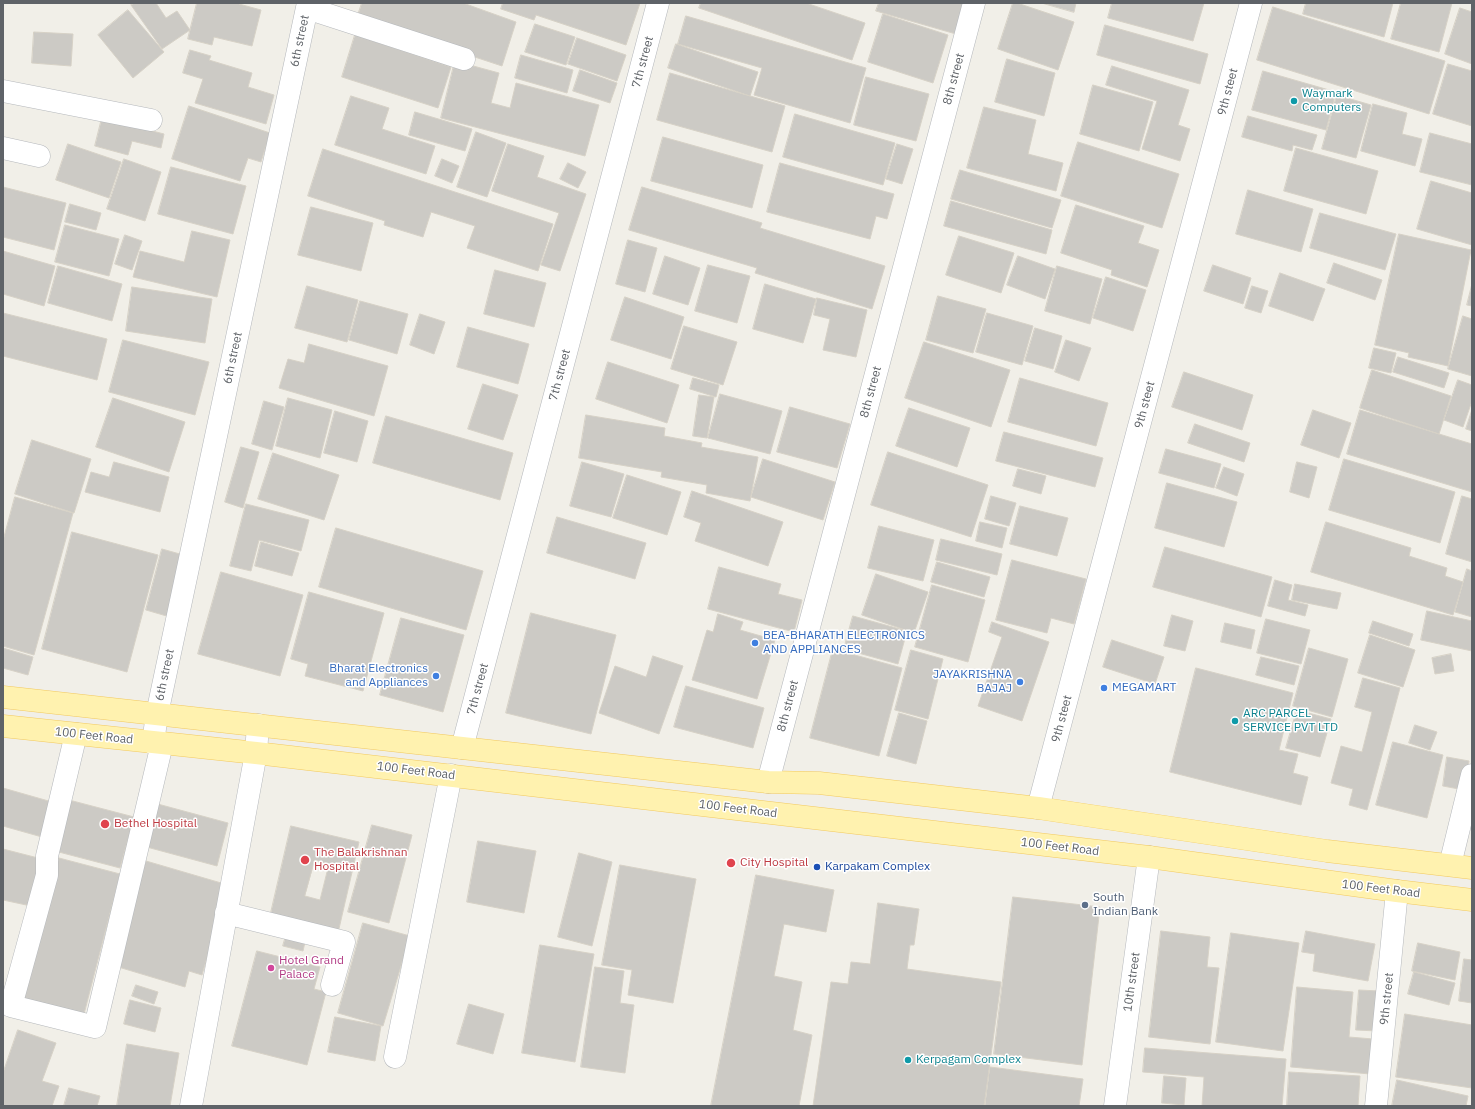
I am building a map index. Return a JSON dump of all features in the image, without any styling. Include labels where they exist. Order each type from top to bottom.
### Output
[{"type":"main road","points":[[3,697],[768,782],[819,783],[1038,808],[1327,851],[1472,868]]},
{"type":"main road","name":"100 Feet Road","points":[[3,726],[256,753],[1149,857],[1472,900]]},
{"type":"street","name":"7th street","points":[[462,748],[658,3]]},
{"type":"street","name":"8th street","points":[[768,782],[974,3]]},
{"type":"street","name":"9th steet","points":[[1038,808],[1251,3]]},
{"type":"street","points":[[308,5],[464,59]]},
{"type":"street","name":"6th street","points":[[76,734],[47,856],[47,875],[11,1006],[95,1027],[158,743],[157,714],[308,5]]},
{"type":"street","points":[[3,91],[151,120]]},
{"type":"street","points":[[3,148],[39,156]]},
{"type":"street","points":[[191,1106],[256,753],[258,725]]},
{"type":"street","points":[[1450,865],[1472,775]]},
{"type":"street","points":[[395,1058],[451,776]]},
{"type":"street","name":"10th street","points":[[1115,1106],[1149,857]]},
{"type":"street","name":"9th street","points":[[1376,1106],[1397,891]]},
{"type":"street","points":[[226,914],[344,942],[332,985]]},
{"type":"building","points":[[135,3],[156,3],[166,18],[177,11],[190,30],[162,49],[131,5]]},
{"type":"building","points":[[197,3],[239,3],[261,10],[252,46],[214,37],[212,45],[188,39]]},
{"type":"building","points":[[362,3],[463,3],[516,22],[502,66],[357,18]]},
{"type":"building","points":[[503,3],[640,3],[626,45],[536,15],[534,20],[501,9]]},
{"type":"building","points":[[701,3],[806,3],[865,23],[852,60],[699,8]]},
{"type":"building","points":[[879,3],[964,3],[956,34],[876,11]]},
{"type":"building","points":[[1013,3],[1074,22],[1058,70],[998,49]]},
{"type":"building","points":[[1042,3],[1076,3],[1074,12]]},
{"type":"building","points":[[1112,3],[1204,3],[1193,41],[1108,18]]},
{"type":"building","points":[[1306,3],[1393,3],[1384,37],[1303,14]]},
{"type":"building","points":[[1401,3],[1452,3],[1439,52],[1391,39]]},
{"type":"building","points":[[1273,7],[1445,61],[1429,114],[1257,60]]},
{"type":"building","points":[[1460,8],[1472,12],[1472,64],[1445,54]]},
{"type":"building","points":[[128,10],[164,52],[133,78],[98,35]]},
{"type":"building","points":[[883,14],[948,35],[933,83],[868,62]]},
{"type":"building","points":[[686,16],[866,68],[850,123],[754,95],[762,68],[678,44]]},
{"type":"building","points":[[535,24],[575,37],[566,65],[525,52]]},
{"type":"building","points":[[1105,25],[1208,54],[1200,84],[1097,55]]},
{"type":"building","points":[[34,32],[73,34],[71,66],[32,63]]},
{"type":"building","points":[[355,35],[451,67],[438,108],[342,77]]},
{"type":"building","points":[[577,38],[626,55],[617,81],[568,64]]},
{"type":"building","points":[[676,44],[758,72],[750,96],[668,68]]},
{"type":"building","points":[[190,50],[211,56],[209,60],[252,73],[248,87],[274,95],[266,124],[195,103],[203,79],[183,73]]},
{"type":"building","points":[[521,55],[573,70],[567,93],[515,78]]},
{"type":"building","points":[[1007,59],[1055,73],[1044,116],[995,102]]},
{"type":"building","points":[[455,61],[499,73],[491,103],[510,108],[516,83],[599,105],[585,156],[441,118]]},
{"type":"building","points":[[1448,64],[1472,71],[1472,126],[1433,114]]},
{"type":"building","points":[[1112,66],[1189,90],[1178,125],[1190,129],[1180,161],[1142,149],[1157,101],[1106,85]]},
{"type":"building","points":[[580,70],[617,83],[610,103],[573,91]]},
{"type":"building","name":"Waymark Computers","points":[[1263,71],[1336,92],[1326,130],[1252,110]]},
{"type":"building","points":[[670,73],[785,106],[772,152],[657,120]]},
{"type":"building","points":[[866,77],[929,94],[916,141],[854,125]]},
{"type":"building","points":[[1093,85],[1153,102],[1139,151],[1080,134]]},
{"type":"building","points":[[1337,95],[1371,105],[1356,158],[1322,149]]},
{"type":"building","points":[[351,96],[389,108],[382,129],[435,146],[426,174],[335,145]]},
{"type":"building","points":[[1373,104],[1407,113],[1402,134],[1422,139],[1415,166],[1361,151]]},
{"type":"building","points":[[189,106],[270,133],[261,162],[248,158],[240,181],[172,159]]},
{"type":"building","points":[[984,107],[1036,120],[1028,154],[1063,163],[1056,191],[967,168]]},
{"type":"building","points":[[415,112],[472,129],[465,151],[409,135]]},
{"type":"building","points":[[795,114],[895,143],[883,185],[783,157]]},
{"type":"building","points":[[1248,116],[1317,135],[1312,150],[1293,145],[1292,151],[1242,137]]},
{"type":"building","points":[[102,118],[164,134],[161,148],[132,141],[128,155],[95,146]]},
{"type":"building","points":[[476,132],[506,143],[487,197],[457,187]]},
{"type":"building","points":[[1430,133],[1472,144],[1472,185],[1420,172]]},
{"type":"building","points":[[663,137],[763,165],[752,208],[651,181]]},
{"type":"building","points":[[1078,142],[1179,174],[1162,228],[1061,196]]},
{"type":"building","points":[[68,144],[121,162],[109,198],[56,180]]},
{"type":"building","points":[[508,144],[544,156],[537,177],[586,194],[560,271],[541,265],[559,213],[492,191]]},
{"type":"building","points":[[897,144],[913,149],[902,184],[886,179]]},
{"type":"building","points":[[1296,148],[1378,171],[1366,214],[1284,191]]},
{"type":"building","points":[[323,149],[553,224],[538,271],[467,248],[475,226],[431,212],[423,237],[384,225],[385,221],[308,196]]},
{"type":"building","points":[[124,159],[161,172],[145,221],[107,209]]},
{"type":"building","points":[[442,159],[459,166],[452,183],[435,176]]},
{"type":"building","points":[[568,163],[586,172],[578,188],[560,179]]},
{"type":"building","points":[[780,163],[894,194],[887,219],[876,216],[870,239],[767,212]]},
{"type":"building","points":[[171,167],[246,186],[233,234],[158,214]]},
{"type":"building","points":[[960,170],[1061,200],[1052,228],[951,199]]},
{"type":"building","points":[[1431,181],[1472,193],[1472,245],[1417,229]]},
{"type":"building","points":[[3,187],[66,203],[54,250],[3,237]]},
{"type":"building","points":[[642,187],[762,223],[760,228],[885,266],[872,309],[755,273],[757,268],[629,230]]},
{"type":"building","points":[[1248,190],[1313,209],[1301,252],[1236,234]]},
{"type":"building","points":[[951,201],[1052,230],[1046,254],[944,226]]},
{"type":"building","points":[[70,204],[101,213],[96,230],[65,222]]},
{"type":"building","points":[[1076,205],[1144,226],[1138,243],[1159,250],[1147,287],[1111,275],[1112,270],[1061,253]]},
{"type":"building","points":[[311,207],[373,223],[361,271],[298,255]]},
{"type":"building","points":[[1320,213],[1396,234],[1385,270],[1310,248]]},
{"type":"building","points":[[65,225],[119,239],[109,276],[55,262]]},
{"type":"building","points":[[192,231],[230,240],[217,297],[133,277],[140,251],[184,262]]},
{"type":"building","points":[[1399,234],[1471,250],[1448,366],[1408,357],[1409,353],[1375,345]]},
{"type":"building","points":[[125,235],[142,241],[132,270],[115,264]]},
{"type":"building","points":[[959,236],[1014,253],[1001,293],[946,275]]},
{"type":"building","points":[[628,240],[657,248],[645,292],[616,284]]},
{"type":"building","points":[[3,251],[55,266],[44,306],[3,294]]},
{"type":"building","points":[[665,256],[700,268],[688,305],[653,294]]},
{"type":"building","points":[[1018,256],[1055,269],[1045,299],[1007,285]]},
{"type":"building","points":[[1334,263],[1382,280],[1375,300],[1327,283]]},
{"type":"building","points":[[708,265],[750,276],[737,323],[695,311]]},
{"type":"building","points":[[1213,265],[1251,278],[1243,304],[1204,291]]},
{"type":"building","points":[[58,266],[122,284],[112,321],[48,303]]},
{"type":"building","points":[[1057,266],[1102,279],[1090,324],[1045,311]]},
{"type":"building","points":[[495,270],[546,283],[534,327],[484,314]]},
{"type":"building","points":[[1280,273],[1325,289],[1313,321],[1269,306]]},
{"type":"building","points":[[1106,277],[1146,290],[1133,331],[1093,318]]},
{"type":"building","points":[[765,284],[816,299],[803,343],[753,329]]},
{"type":"building","points":[[1472,284],[1472,306],[1467,305]]},
{"type":"building","points":[[307,286],[358,300],[347,342],[295,328]]},
{"type":"building","points":[[1252,286],[1268,291],[1261,313],[1245,308]]},
{"type":"building","points":[[132,287],[212,299],[205,343],[126,331]]},
{"type":"building","points":[[938,296],[986,309],[973,353],[926,340]]},
{"type":"building","points":[[625,297],[684,317],[671,359],[611,340]]},
{"type":"building","points":[[817,298],[867,310],[856,357],[823,350],[830,319],[814,315]]},
{"type":"building","points":[[360,301],[408,314],[397,354],[349,340]]},
{"type":"building","points":[[3,313],[107,339],[97,380],[3,356]]},
{"type":"building","points":[[987,313],[1033,326],[1022,365],[976,352]]},
{"type":"building","points":[[420,314],[445,322],[434,354],[410,345]]},
{"type":"building","points":[[1463,316],[1472,319],[1472,376],[1448,369]]},
{"type":"building","points":[[684,326],[737,342],[723,385],[671,369]]},
{"type":"building","points":[[468,327],[529,344],[518,384],[457,367]]},
{"type":"building","points":[[1035,328],[1062,336],[1053,369],[1025,361]]},
{"type":"building","points":[[123,340],[209,362],[195,415],[109,392]]},
{"type":"building","points":[[1066,340],[1091,348],[1079,381],[1055,372]]},
{"type":"building","points":[[924,342],[1010,370],[991,427],[905,398]]},
{"type":"building","points":[[309,344],[388,366],[374,416],[279,388],[288,359],[304,363]]},
{"type":"building","points":[[1374,348],[1396,353],[1391,373],[1369,368]]},
{"type":"building","points":[[1398,357],[1449,373],[1444,388],[1393,372]]},
{"type":"building","points":[[608,362],[679,385],[667,423],[596,399]]},
{"type":"building","points":[[1372,370],[1451,396],[1439,434],[1360,408]]},
{"type":"building","points":[[1184,372],[1253,395],[1242,430],[1172,407]]},
{"type":"building","points":[[693,378],[719,385],[716,397],[690,389]]},
{"type":"building","points":[[1020,378],[1108,403],[1096,446],[1008,422]]},
{"type":"building","points":[[1458,380],[1472,385],[1472,401],[1463,427],[1444,420]]},
{"type":"building","points":[[483,384],[518,395],[503,440],[468,429]]},
{"type":"building","points":[[720,394],[782,411],[770,454],[708,438]]},
{"type":"building","points":[[699,395],[714,397],[707,438],[693,436]]},
{"type":"building","points":[[113,398],[185,422],[169,472],[96,447]]},
{"type":"building","points":[[288,398],[332,410],[320,458],[276,446]]},
{"type":"building","points":[[264,401],[284,407],[272,450],[252,444]]},
{"type":"building","points":[[790,407],[850,424],[837,468],[777,452]]},
{"type":"building","points":[[909,408],[970,428],[957,467],[896,446]]},
{"type":"building","points":[[1313,410],[1351,423],[1339,458],[1301,445]]},
{"type":"building","points":[[1360,410],[1472,444],[1472,492],[1347,454]]},
{"type":"building","points":[[1472,410],[1472,431],[1466,429]]},
{"type":"building","points":[[335,411],[368,421],[357,462],[324,453]]},
{"type":"building","points":[[586,415],[665,428],[664,436],[702,443],[701,447],[758,457],[750,501],[706,493],[707,485],[661,477],[662,472],[579,458]]},
{"type":"building","points":[[386,416],[513,453],[500,500],[373,463]]},
{"type":"building","points":[[1195,424],[1250,443],[1244,462],[1188,443]]},
{"type":"building","points":[[1004,432],[1103,458],[1095,487],[996,461]]},
{"type":"building","points":[[32,440],[91,459],[74,513],[15,494]]},
{"type":"building","points":[[241,447],[259,452],[243,508],[225,502]]},
{"type":"building","points":[[1166,449],[1221,464],[1214,488],[1159,473]]},
{"type":"building","points":[[888,452],[988,485],[971,537],[871,505]]},
{"type":"building","points":[[273,453],[339,475],[324,520],[258,499]]},
{"type":"building","points":[[763,459],[835,482],[823,520],[751,497]]},
{"type":"building","points":[[1344,459],[1455,492],[1440,543],[1329,510]]},
{"type":"building","points":[[114,462],[169,477],[160,512],[85,492],[91,472],[109,477]]},
{"type":"building","points":[[582,462],[624,474],[611,517],[570,506]]},
{"type":"building","points":[[1297,462],[1317,467],[1309,498],[1290,492]]},
{"type":"building","points":[[1224,467],[1244,474],[1237,496],[1216,488]]},
{"type":"building","points":[[1018,469],[1046,476],[1041,494],[1013,486]]},
{"type":"building","points":[[627,475],[681,492],[667,535],[613,518]]},
{"type":"building","points":[[1167,483],[1237,502],[1224,547],[1155,528]]},
{"type":"building","points":[[692,491],[783,522],[768,566],[695,541],[701,523],[684,517]]},
{"type":"building","points":[[991,496],[1016,503],[1009,526],[985,519]]},
{"type":"building","points":[[1462,496],[1472,499],[1472,562],[1446,554]]},
{"type":"building","points":[[15,497],[73,513],[34,655],[3,646],[3,541]]},
{"type":"building","points":[[246,504],[309,520],[301,551],[259,540],[251,571],[230,566]]},
{"type":"building","points":[[1020,506],[1068,518],[1057,556],[1010,544]]},
{"type":"building","points":[[557,517],[646,543],[635,579],[547,553]]},
{"type":"building","points":[[980,522],[1007,528],[1002,548],[976,541]]},
{"type":"building","points":[[1326,522],[1411,548],[1409,556],[1447,568],[1445,576],[1463,582],[1453,615],[1311,572]]},
{"type":"building","points":[[879,526],[934,540],[923,581],[868,568]]},
{"type":"building","points":[[336,528],[483,571],[466,630],[319,587]]},
{"type":"building","points":[[72,532],[158,555],[127,672],[42,649]]},
{"type":"building","points":[[941,539],[1002,554],[997,575],[936,560]]},
{"type":"building","points":[[261,542],[299,553],[292,576],[255,566]]},
{"type":"building","points":[[1165,547],[1272,577],[1261,617],[1153,587]]},
{"type":"building","points":[[162,549],[187,556],[170,617],[146,610]]},
{"type":"building","points":[[1012,560],[1086,579],[1074,624],[1051,618],[1047,633],[996,620]]},
{"type":"building","points":[[937,562],[990,577],[984,597],[931,582]]},
{"type":"building","points":[[719,567],[781,584],[778,594],[802,600],[794,632],[708,609]]},
{"type":"building","points":[[1467,569],[1472,571],[1472,617],[1455,612]]},
{"type":"building","points":[[221,572],[303,595],[280,676],[198,654]]},
{"type":"building","points":[[876,574],[928,592],[914,633],[862,615]]},
{"type":"building","points":[[1275,580],[1292,585],[1288,600],[1308,605],[1305,616],[1268,606]]},
{"type":"building","points":[[1295,584],[1341,593],[1337,609],[1292,600]]},
{"type":"building","points":[[932,585],[985,600],[968,662],[915,647]]},
{"type":"building","points":[[309,592],[384,613],[363,691],[305,676],[308,664],[291,659]]},
{"type":"building","points":[[1427,611],[1472,621],[1472,651],[1421,640]]},
{"type":"building","points":[[531,613],[616,635],[591,734],[506,713]]},
{"type":"building","points":[[718,614],[743,622],[740,630],[775,640],[757,699],[692,680],[707,630],[713,632]]},
{"type":"building","points":[[1172,615],[1193,621],[1185,651],[1164,646]]},
{"type":"building","points":[[853,616],[907,631],[898,664],[844,649]]},
{"type":"building","points":[[401,618],[464,635],[443,712],[380,695]]},
{"type":"building","points":[[1266,619],[1310,630],[1301,664],[1257,653]]},
{"type":"building","points":[[1373,621],[1413,634],[1409,646],[1369,633]]},
{"type":"building","points":[[992,622],[1049,642],[1022,721],[978,706],[1002,637],[989,632]]},
{"type":"building","points":[[1225,623],[1255,630],[1251,649],[1221,642]]},
{"type":"building","points":[[1370,635],[1415,650],[1403,687],[1358,673]]},
{"type":"building","points":[[1112,640],[1164,657],[1155,684],[1103,667]]},
{"type":"building","points":[[3,648],[33,657],[28,675],[3,668]]},
{"type":"building","points":[[1309,648],[1348,659],[1332,717],[1293,706]]},
{"type":"building","points":[[833,649],[902,668],[879,756],[810,738]]},
{"type":"building","points":[[911,650],[943,659],[928,719],[895,710]]},
{"type":"building","points":[[1451,654],[1454,671],[1435,674],[1432,658]]},
{"type":"building","points":[[653,656],[683,666],[659,734],[599,713],[615,666],[646,677]]},
{"type":"building","points":[[1261,657],[1299,666],[1294,685],[1256,675]]},
{"type":"building","name":"ARC PARCEL SERVICE PVT LTD","points":[[1196,668],[1293,693],[1279,750],[1298,754],[1293,773],[1308,777],[1301,805],[1170,772]]},
{"type":"building","points":[[1363,678],[1400,688],[1367,810],[1349,805],[1353,789],[1331,783],[1341,746],[1362,752],[1372,712],[1355,707]]},
{"type":"building","points":[[686,686],[764,708],[753,748],[674,727]]},
{"type":"building","points":[[1297,710],[1331,719],[1320,757],[1286,748]]},
{"type":"building","points":[[899,713],[927,721],[916,764],[887,756]]},
{"type":"building","points":[[1415,725],[1437,732],[1430,750],[1409,743]]},
{"type":"building","points":[[1393,742],[1443,755],[1427,818],[1376,805]]},
{"type":"building","points":[[1447,757],[1469,761],[1464,790],[1443,786]]},
{"type":"building","points":[[3,788],[52,802],[42,837],[3,826]]},
{"type":"building","points":[[69,800],[134,817],[120,868],[55,851]]},
{"type":"building","points":[[154,803],[228,823],[217,866],[143,846]]},
{"type":"building","points":[[372,825],[412,835],[389,923],[348,912]]},
{"type":"building","points":[[291,826],[359,842],[338,933],[270,917]]},
{"type":"building","points":[[478,841],[536,851],[524,913],[467,902]]},
{"type":"building","points":[[3,849],[42,859],[31,906],[3,900]]},
{"type":"building","points":[[579,853],[612,862],[592,946],[558,937]]},
{"type":"building","points":[[59,858],[120,874],[83,1018],[21,1003]]},
{"type":"building","points":[[315,860],[329,864],[320,900],[305,896]]},
{"type":"building","points":[[146,861],[228,885],[202,975],[189,971],[185,987],[115,966]]},
{"type":"building","points":[[620,865],[696,879],[673,1003],[628,995],[632,970],[602,965]]},
{"type":"building","points":[[756,875],[834,890],[826,932],[784,924],[774,976],[802,982],[793,1030],[812,1035],[799,1106],[711,1106]]},
{"type":"building","points":[[1013,897],[1100,907],[1082,1065],[994,1054]]},
{"type":"building","points":[[878,903],[919,909],[914,945],[910,945],[907,969],[1001,982],[984,1106],[813,1106],[831,982],[848,984],[851,962],[870,964]]},
{"type":"building","points":[[363,923],[410,936],[383,1026],[338,1013]]},
{"type":"building","points":[[1161,931],[1210,937],[1207,967],[1219,968],[1210,1044],[1149,1037]]},
{"type":"building","points":[[1306,931],[1375,944],[1368,981],[1313,971],[1315,954],[1302,952]]},
{"type":"building","points":[[287,932],[306,938],[303,951],[283,946]]},
{"type":"building","points":[[1231,933],[1299,943],[1283,1051],[1216,1042]]},
{"type":"building","points":[[1418,943],[1460,952],[1455,980],[1412,971]]},
{"type":"building","points":[[540,945],[594,954],[575,1062],[522,1053]]},
{"type":"building","points":[[257,951],[320,967],[314,989],[326,992],[307,1065],[232,1046]]},
{"type":"building","points":[[1464,959],[1472,960],[1472,1003],[1459,1001]]},
{"type":"building","points":[[595,967],[624,971],[620,1003],[634,1005],[625,1073],[581,1067]]},
{"type":"building","points":[[1414,972],[1455,983],[1449,1005],[1408,994]]},
{"type":"building","points":[[136,985],[158,992],[154,1004],[132,996]]},
{"type":"building","points":[[1297,987],[1353,992],[1349,1037],[1373,1039],[1370,1074],[1291,1067]]},
{"type":"building","points":[[1359,990],[1379,991],[1377,1031],[1356,1030]]},
{"type":"building","points":[[130,1000],[161,1008],[155,1032],[124,1024]]},
{"type":"building","points":[[469,1004],[504,1014],[493,1054],[457,1044]]},
{"type":"building","points":[[1405,1014],[1472,1025],[1472,1088],[1396,1077]]},
{"type":"building","points":[[335,1017],[381,1026],[375,1061],[328,1052]]},
{"type":"building","points":[[18,1030],[56,1043],[42,1081],[59,1086],[52,1106],[3,1105],[3,1073]]},
{"type":"building","points":[[127,1044],[179,1053],[170,1106],[117,1106]]},
{"type":"building","points":[[1145,1048],[1286,1059],[1282,1106],[1202,1106],[1204,1077],[1143,1072]]},
{"type":"building","points":[[990,1067],[1083,1079],[1079,1106],[985,1106]]},
{"type":"building","points":[[1289,1072],[1360,1076],[1358,1106],[1287,1106]]},
{"type":"building","points":[[1164,1076],[1186,1078],[1184,1105],[1162,1103]]},
{"type":"building","points":[[1397,1080],[1468,1096],[1466,1106],[1392,1106]]},
{"type":"building","points":[[69,1088],[100,1096],[97,1106],[64,1106]]},
{"type":"place","name":"Waymark Computers","points":[[1294,101]]},
{"type":"place","name":"BEA-BHARATH ELECTRONICS AND APPLIANCES","points":[[755,643]]},
{"type":"place","name":"Bharat Electronics and Appliances","points":[[436,676]]},
{"type":"place","name":"JAYAKRISHNA BAJAJ","points":[[1020,682]]},
{"type":"place","name":"MEGAMART","points":[[1104,688]]},
{"type":"place","name":"ARC PARCEL SERVICE PVT LTD","points":[[1235,721]]},
{"type":"place","name":"Bethel Hospital","points":[[105,824]]},
{"type":"place","name":"The Balakrishnan Hospital","points":[[305,860]]},
{"type":"place","name":"City Hospital","points":[[731,863]]},
{"type":"place","name":"Karpakam Complex","points":[[817,867]]},
{"type":"place","name":"South Indian Bank","points":[[1085,905]]},
{"type":"place","name":"Hotel Grand Palace","points":[[271,968]]},
{"type":"place","name":"Kerpagam Complex","points":[[908,1060]]}]
